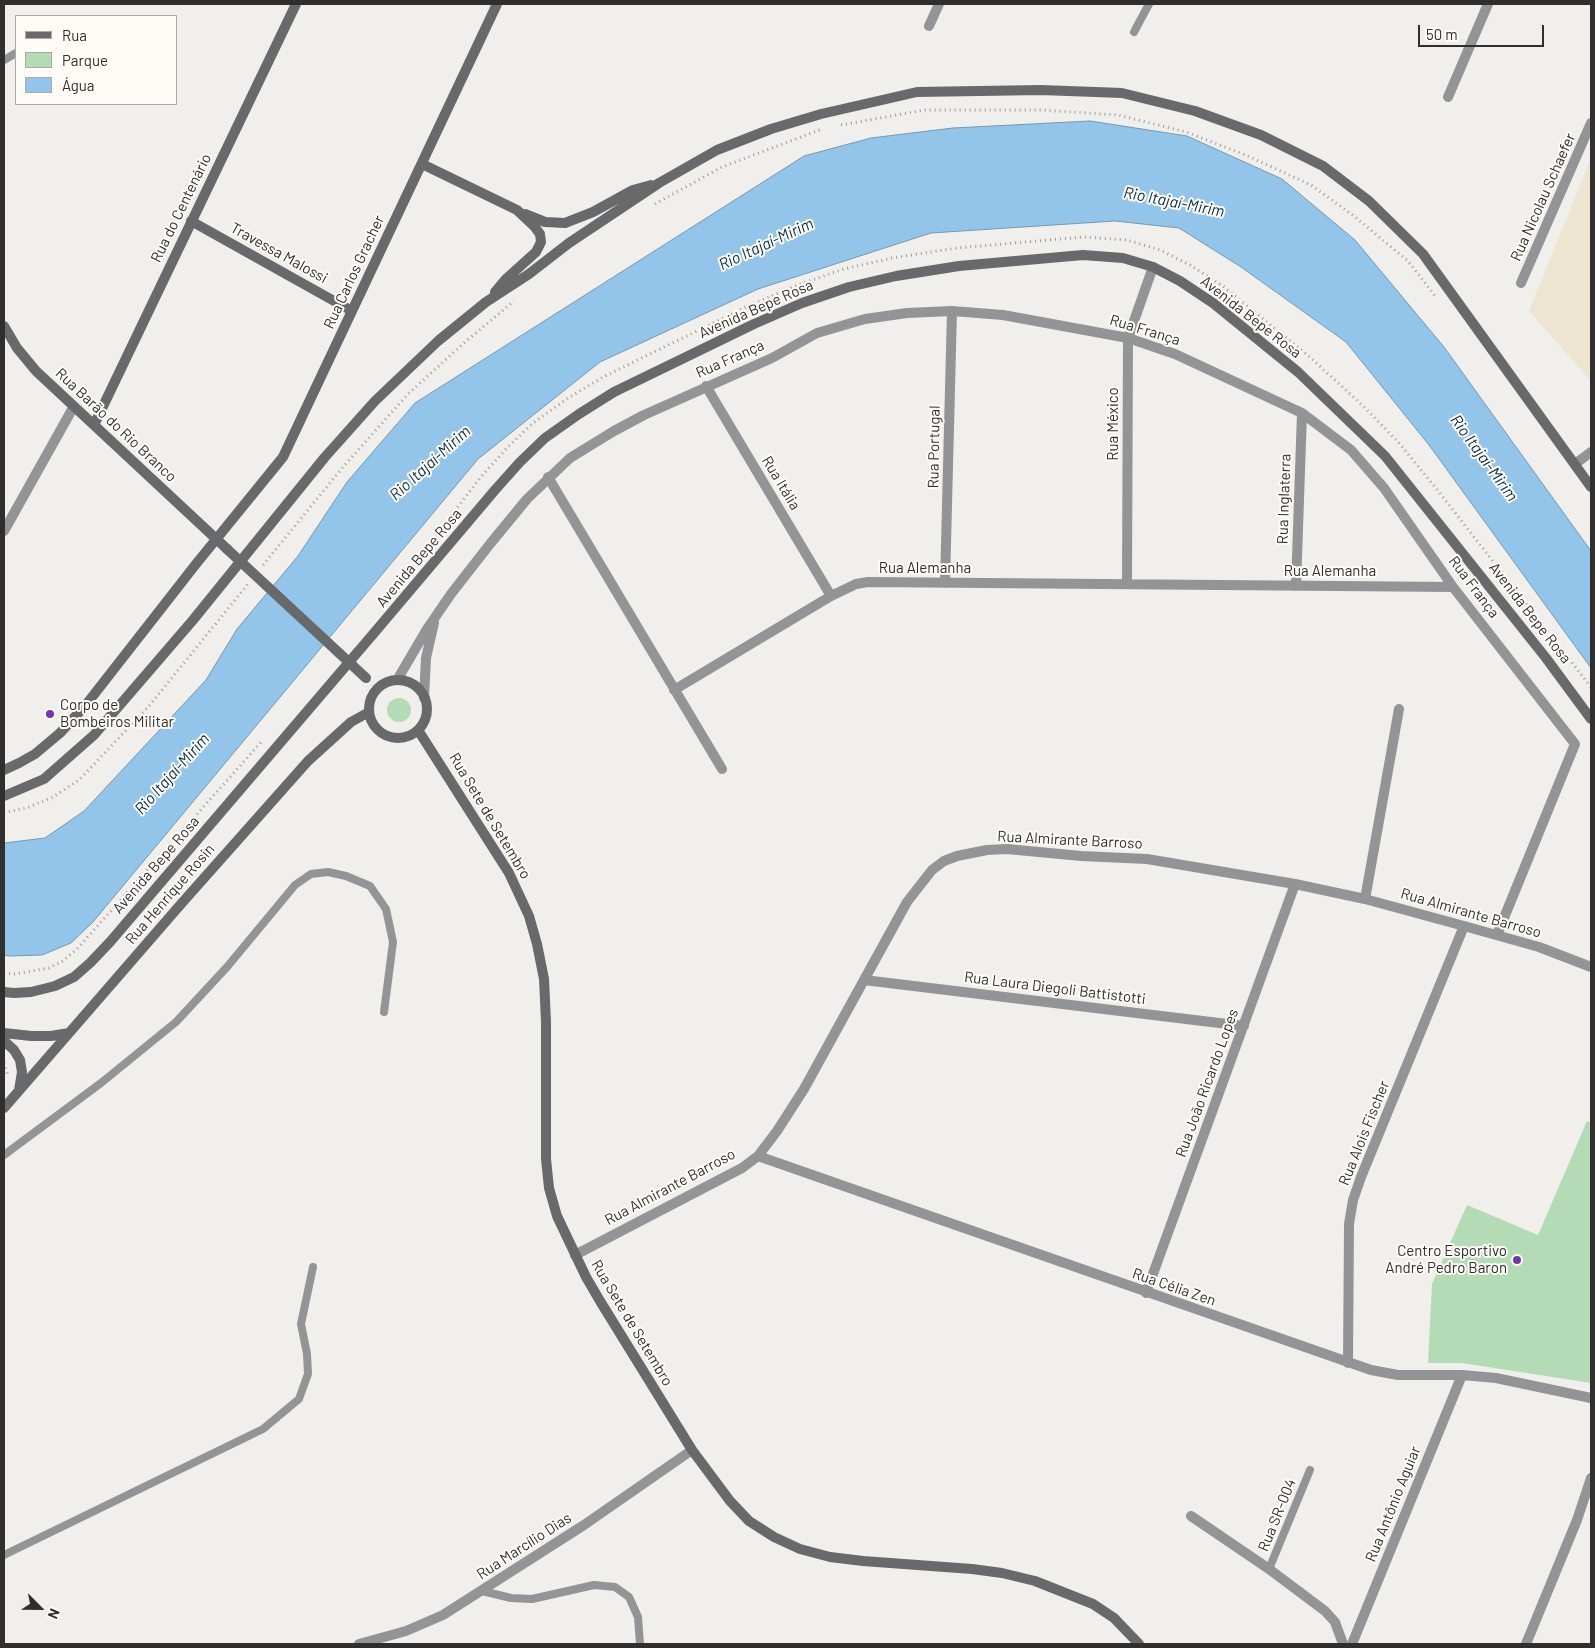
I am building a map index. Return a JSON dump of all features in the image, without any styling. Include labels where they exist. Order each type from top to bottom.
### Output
[{"type":"main road","name":"Rua do Centenário","points":[[94,425],[296,4]]},
{"type":"main road","name":"Rua Carlos Gracher","points":[[4,770],[19,764],[35,754],[60,733],[85,706],[283,457],[497,4]]},
{"type":"main road","points":[[4,796],[44,779],[94,735],[193,620],[325,457],[375,401],[438,341],[486,302],[529,274],[569,243],[659,183],[717,150],[771,129],[821,114],[917,92],[1041,90],[1122,94],[1195,111],[1261,135],[1323,166],[1369,201],[1423,254],[1591,487]]},
{"type":"main road","points":[[422,164],[545,222],[565,223],[593,212],[633,190],[659,183]]},
{"type":"main road","points":[[486,302],[536,252],[541,242],[540,234],[534,226],[517,210]]},
{"type":"main road","name":"Travessa Malossi","points":[[191,221],[352,312]]},
{"type":"main road","name":"Avenida Bepe Rosa","points":[[4,992],[31,992],[55,986],[74,977],[90,963],[495,490],[545,438],[578,414],[614,392],[754,324],[802,303],[849,287],[896,276],[959,266],[1083,255],[1123,258],[1153,268],[1180,281],[1213,303],[1298,372],[1385,456],[1540,650],[1591,719]]},
{"type":"main road","name":"Rua Barão do Rio Branco","points":[[4,326],[17,348],[36,371],[378,689]]},
{"type":"main road","points":[[397,680],[406,681],[420,690],[424,698],[426,714],[418,730],[402,738],[393,738],[384,734],[372,721],[369,712],[372,696],[378,689],[383,684],[397,680]]},
{"type":"main road","name":"Rua Henrique Rosin","points":[[4,1108],[248,827],[308,761],[351,722],[369,712]]},
{"type":"main road","name":"Rua Sete de Setembro","points":[[418,730],[509,873],[532,925],[544,979],[546,1022],[546,1159],[549,1188],[557,1216],[575,1255],[600,1301],[692,1450],[730,1501],[749,1520],[774,1536],[800,1549],[830,1557],[972,1569],[1002,1573],[1035,1581],[1093,1604],[1114,1618],[1140,1644]]},
{"type":"main road","points":[[4,1034],[51,1036],[69,1033]]},
{"type":"main road","points":[[4,1041],[14,1050],[20,1060],[22,1072],[19,1090]]},
{"type":"street","points":[[929,26],[939,4]]},
{"type":"street","points":[[1448,97],[1488,4]]},
{"type":"street","name":"Rua Nicolau Schaefer","points":[[1521,283],[1591,123]]},
{"type":"street","name":"Rua México","points":[[1127,584],[1128,338],[1153,268]]},
{"type":"street","name":"Rua França","points":[[397,680],[436,615],[490,544],[527,499],[570,458],[614,431],[706,386],[772,358],[817,334],[865,319],[907,313],[952,311],[1003,314],[1128,338],[1175,354],[1302,413],[1351,450],[1401,511],[1453,587],[1575,744],[1497,936]]},
{"type":"street","name":"Rua Portugal","points":[[946,583],[952,311]]},
{"type":"street","name":"Rua Itália","points":[[706,386],[830,596]]},
{"type":"street","points":[[4,531],[74,406]]},
{"type":"street","name":"Rua Inglaterra","points":[[1296,586],[1302,413]]},
{"type":"street","points":[[1575,464],[1591,452]]},
{"type":"street","points":[[548,477],[722,769]]},
{"type":"street","name":"Rua Alemanha","points":[[674,690],[845,587],[862,583],[1453,587]]},
{"type":"street","name":"Rua França","points":[[424,698],[426,658],[436,615]]},
{"type":"street","points":[[1365,899],[1399,709]]},
{"type":"street","name":"Rua Almirante Barroso","points":[[575,1255],[742,1168],[758,1156],[800,1096],[907,902],[932,870],[944,861],[970,853],[1007,849],[1081,856],[1147,859],[1295,884],[1365,899],[1540,947],[1591,967]]},
{"type":"street","name":"Rua João Ricardo Lopes","points":[[1146,1293],[1295,884]]},
{"type":"street","name":"Rua Alois Fischer","points":[[1348,1363],[1349,1224],[1353,1200],[1464,926]]},
{"type":"street","name":"Rua Laura Diegoli Battistotti","points":[[864,980],[1244,1026]]},
{"type":"street","name":"Rua Célia Zen","points":[[758,1156],[1371,1370],[1398,1375],[1462,1375],[1496,1378],[1591,1398]]},
{"type":"street","name":"Rua Antônio Aguiar","points":[[1352,1644],[1462,1375]]},
{"type":"street","name":"Rua Marcílio Dias","points":[[359,1644],[406,1631],[443,1614],[584,1525],[692,1450]]},
{"type":"street","points":[[1526,1644],[1577,1520],[1591,1478]]},
{"type":"street","points":[[1191,1516],[1325,1611],[1336,1622],[1343,1644]]},
{"type":"lane","points":[[1134,32],[1149,4]]},
{"type":"lane","points":[[4,60],[15,54]]},
{"type":"lane","points":[[4,1155],[101,1083],[176,1022],[227,967],[295,885],[311,874],[328,872],[346,876],[370,886],[386,909],[393,942],[384,1012]]},
{"type":"lane","points":[[4,1555],[263,1429],[299,1398],[308,1374],[307,1354],[301,1319],[313,1267]]},
{"type":"lane","name":"Rua SR-004","points":[[1269,1570],[1310,1470]]},
{"type":"lane","points":[[482,1590],[511,1598],[532,1599],[594,1585],[616,1587],[629,1597],[638,1617],[640,1644]]},
{"type":"path","points":[[423,552],[480,478],[533,423],[568,398],[605,376],[746,307],[795,286],[844,269],[892,258],[957,248],[1083,236],[1127,240],[1168,254],[1190,265],[1224,287],[1311,358],[1362,405],[1400,444],[1424,473],[1591,687]]},
{"type":"path","points":[[4,973],[14,974],[48,968],[63,961],[77,949],[266,737]]},
{"type":"shaded area","points":[[1591,158],[1591,381],[1529,311]]},
{"type":"green space","points":[[399,698],[407,702],[411,710],[407,718],[399,722],[391,718],[387,710],[391,702]]},
{"type":"green space","name":"Centro Esportivo André Pedro Baron","points":[[1587,1121],[1591,1123],[1591,1383],[1462,1363],[1428,1363],[1432,1284],[1467,1205],[1538,1235]]},
{"type":"water","name":"Rio Itajaí-Mirim","points":[[1090,121],[1187,136],[1282,179],[1355,240],[1444,347],[1591,551],[1591,668],[1429,445],[1346,342],[1241,267],[1179,228],[1115,221],[931,233],[758,289],[600,362],[478,459],[93,922],[71,943],[42,955],[4,955],[4,843],[45,838],[84,811],[206,680],[237,629],[298,556],[347,482],[415,403],[804,156],[871,138],[953,128]]},
{"type":"place","name":"Corpo de Bombeiros Militar","points":[[50,714]]},
{"type":"place","name":"Centro Esportivo André Pedro Baron","points":[[1517,1260]]}]
